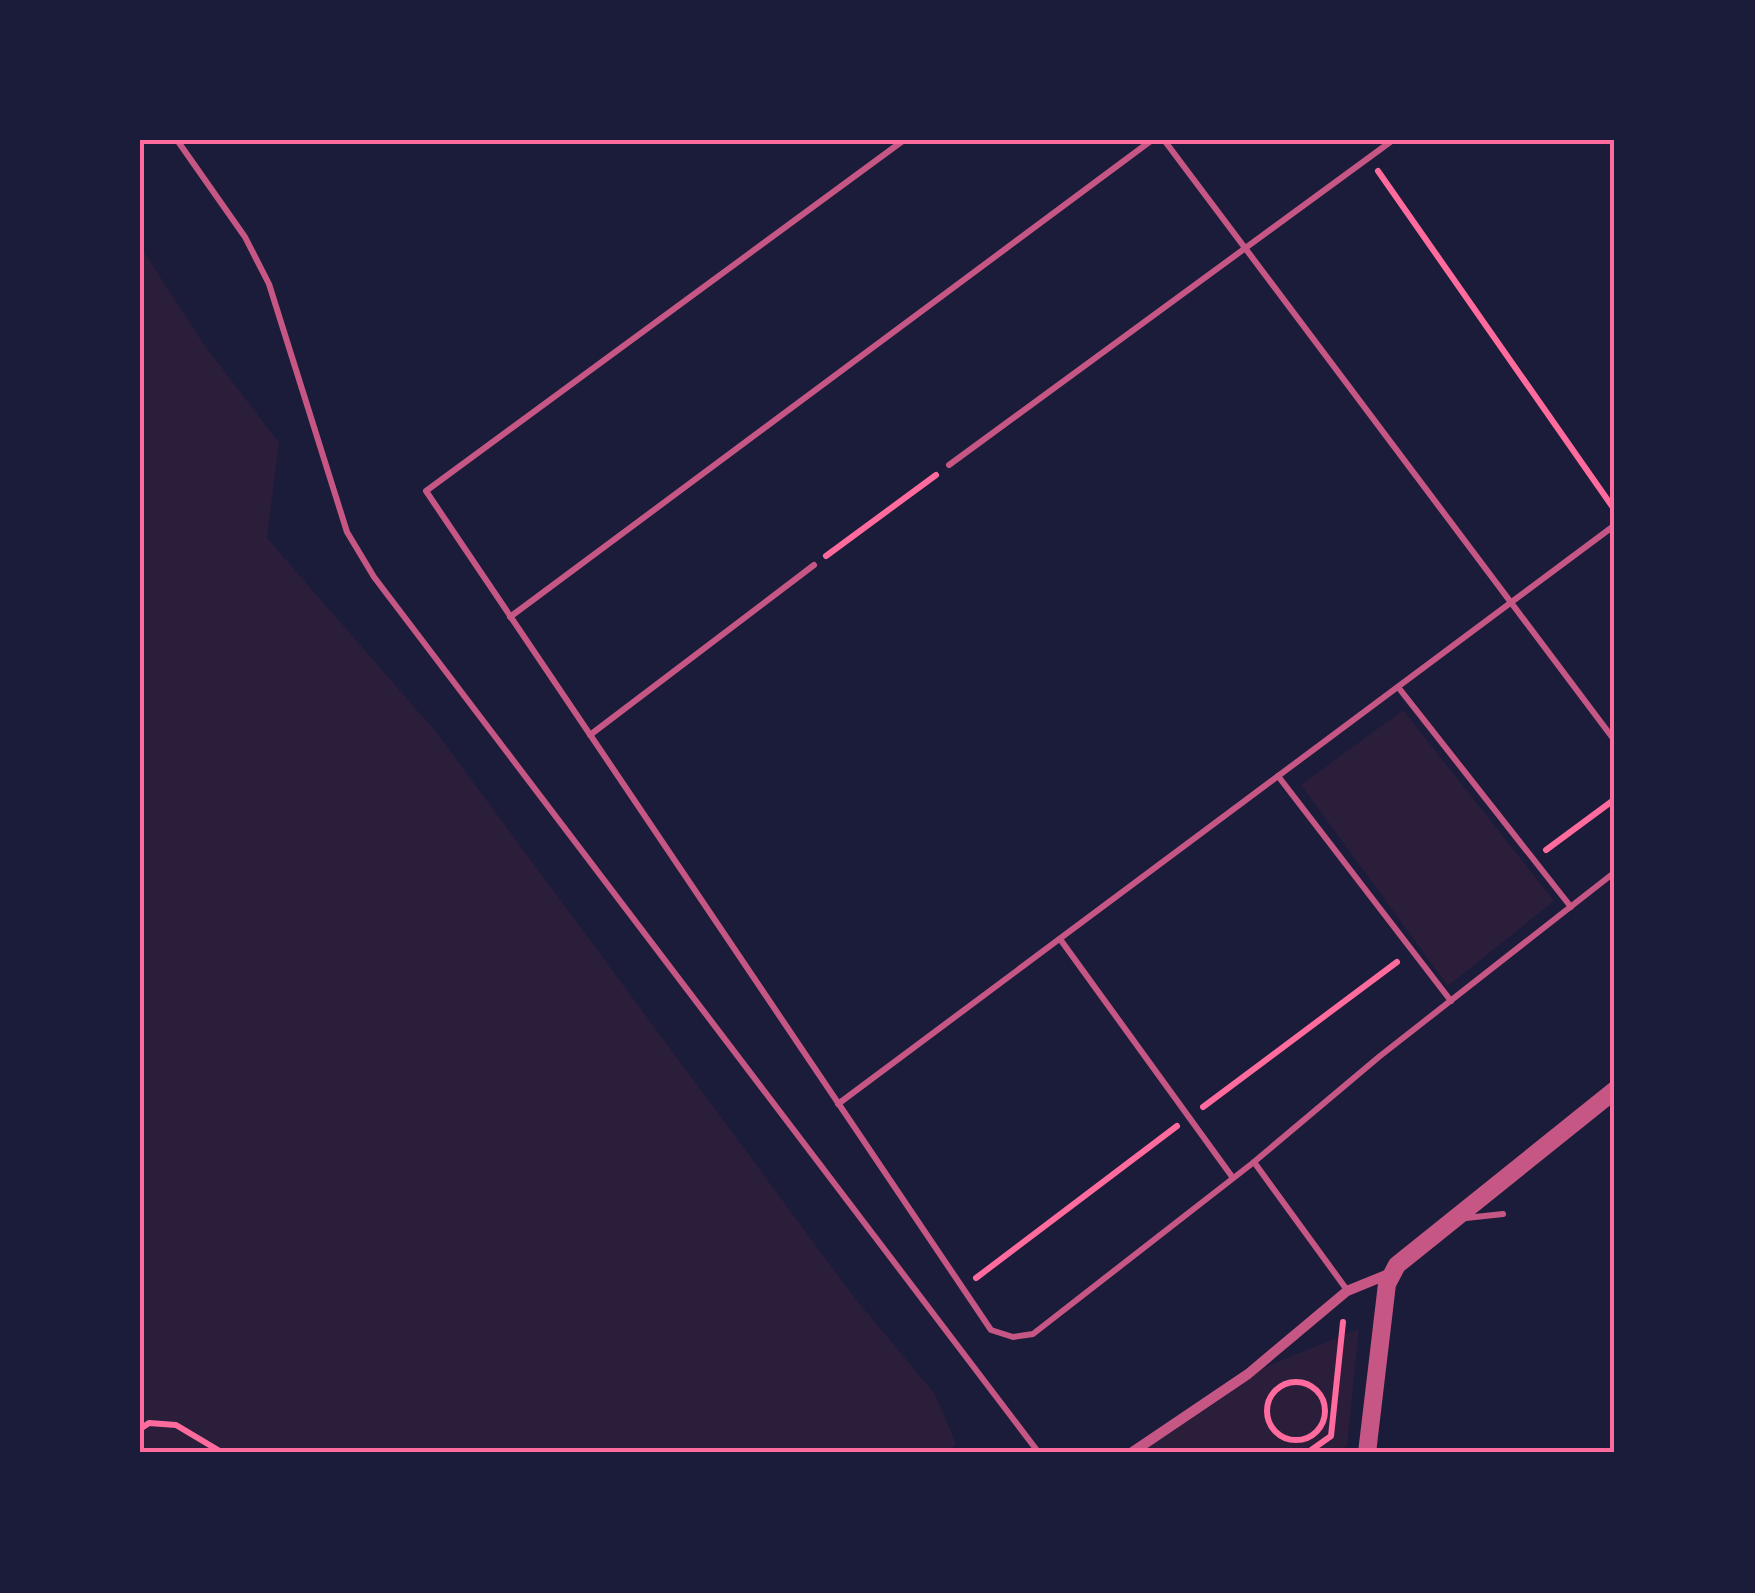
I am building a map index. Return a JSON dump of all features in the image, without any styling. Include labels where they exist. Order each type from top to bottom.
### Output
[{"type":"street","points":[[1367,1453],[1387,1284],[1392,1273],[1403,1258],[1615,1090]]},
{"type":"street","points":[[1131,1453],[1248,1374],[1348,1291],[1392,1273]]},
{"type":"lane","points":[[177,140],[245,238],[269,284],[347,532],[374,577],[1039,1453]]},
{"type":"lane","points":[[904,140],[426,491],[991,1330],[1013,1336],[1032,1334],[1254,1162],[1615,872]]},
{"type":"lane","points":[[510,617],[1152,140]]},
{"type":"lane","points":[[1164,140],[1615,740]]},
{"type":"lane","points":[[949,465],[1393,140]]},
{"type":"lane","points":[[838,1104],[1615,526]]},
{"type":"lane","points":[[590,735],[814,565]]},
{"type":"lane","points":[[1398,688],[1570,907]]},
{"type":"lane","points":[[1278,776],[1451,1001]]},
{"type":"lane","points":[[1060,939],[1233,1178]]},
{"type":"lane","points":[[1254,1162],[1348,1291]]},
{"type":"lane","points":[[1450,1220],[1503,1214]]},
{"type":"path","points":[[1368,158],[1615,510]]},
{"type":"path","points":[[814,565],[949,465]]},
{"type":"path","points":[[1533,860],[1615,799]]},
{"type":"path","points":[[1308,1453],[1331,1436],[1341,1336]]},
{"type":"path","points":[[1299,1382],[1317,1390],[1323,1398],[1326,1416],[1309,1438],[1290,1441],[1268,1422],[1268,1402],[1280,1386],[1299,1382]]},
{"type":"path","points":[[140,1429],[149,1422],[176,1424],[223,1453]]},
{"type":"shaded area","points":[[140,246],[203,343],[279,443],[267,538],[436,732],[854,1297],[935,1394],[956,1444],[948,1453],[140,1453]]},
{"type":"shaded area","points":[[1403,710],[1554,901],[1448,986],[1301,785]]},
{"type":"shaded area","points":[[1359,1329],[1347,1446],[1335,1453],[1131,1453],[1248,1374]]}]
